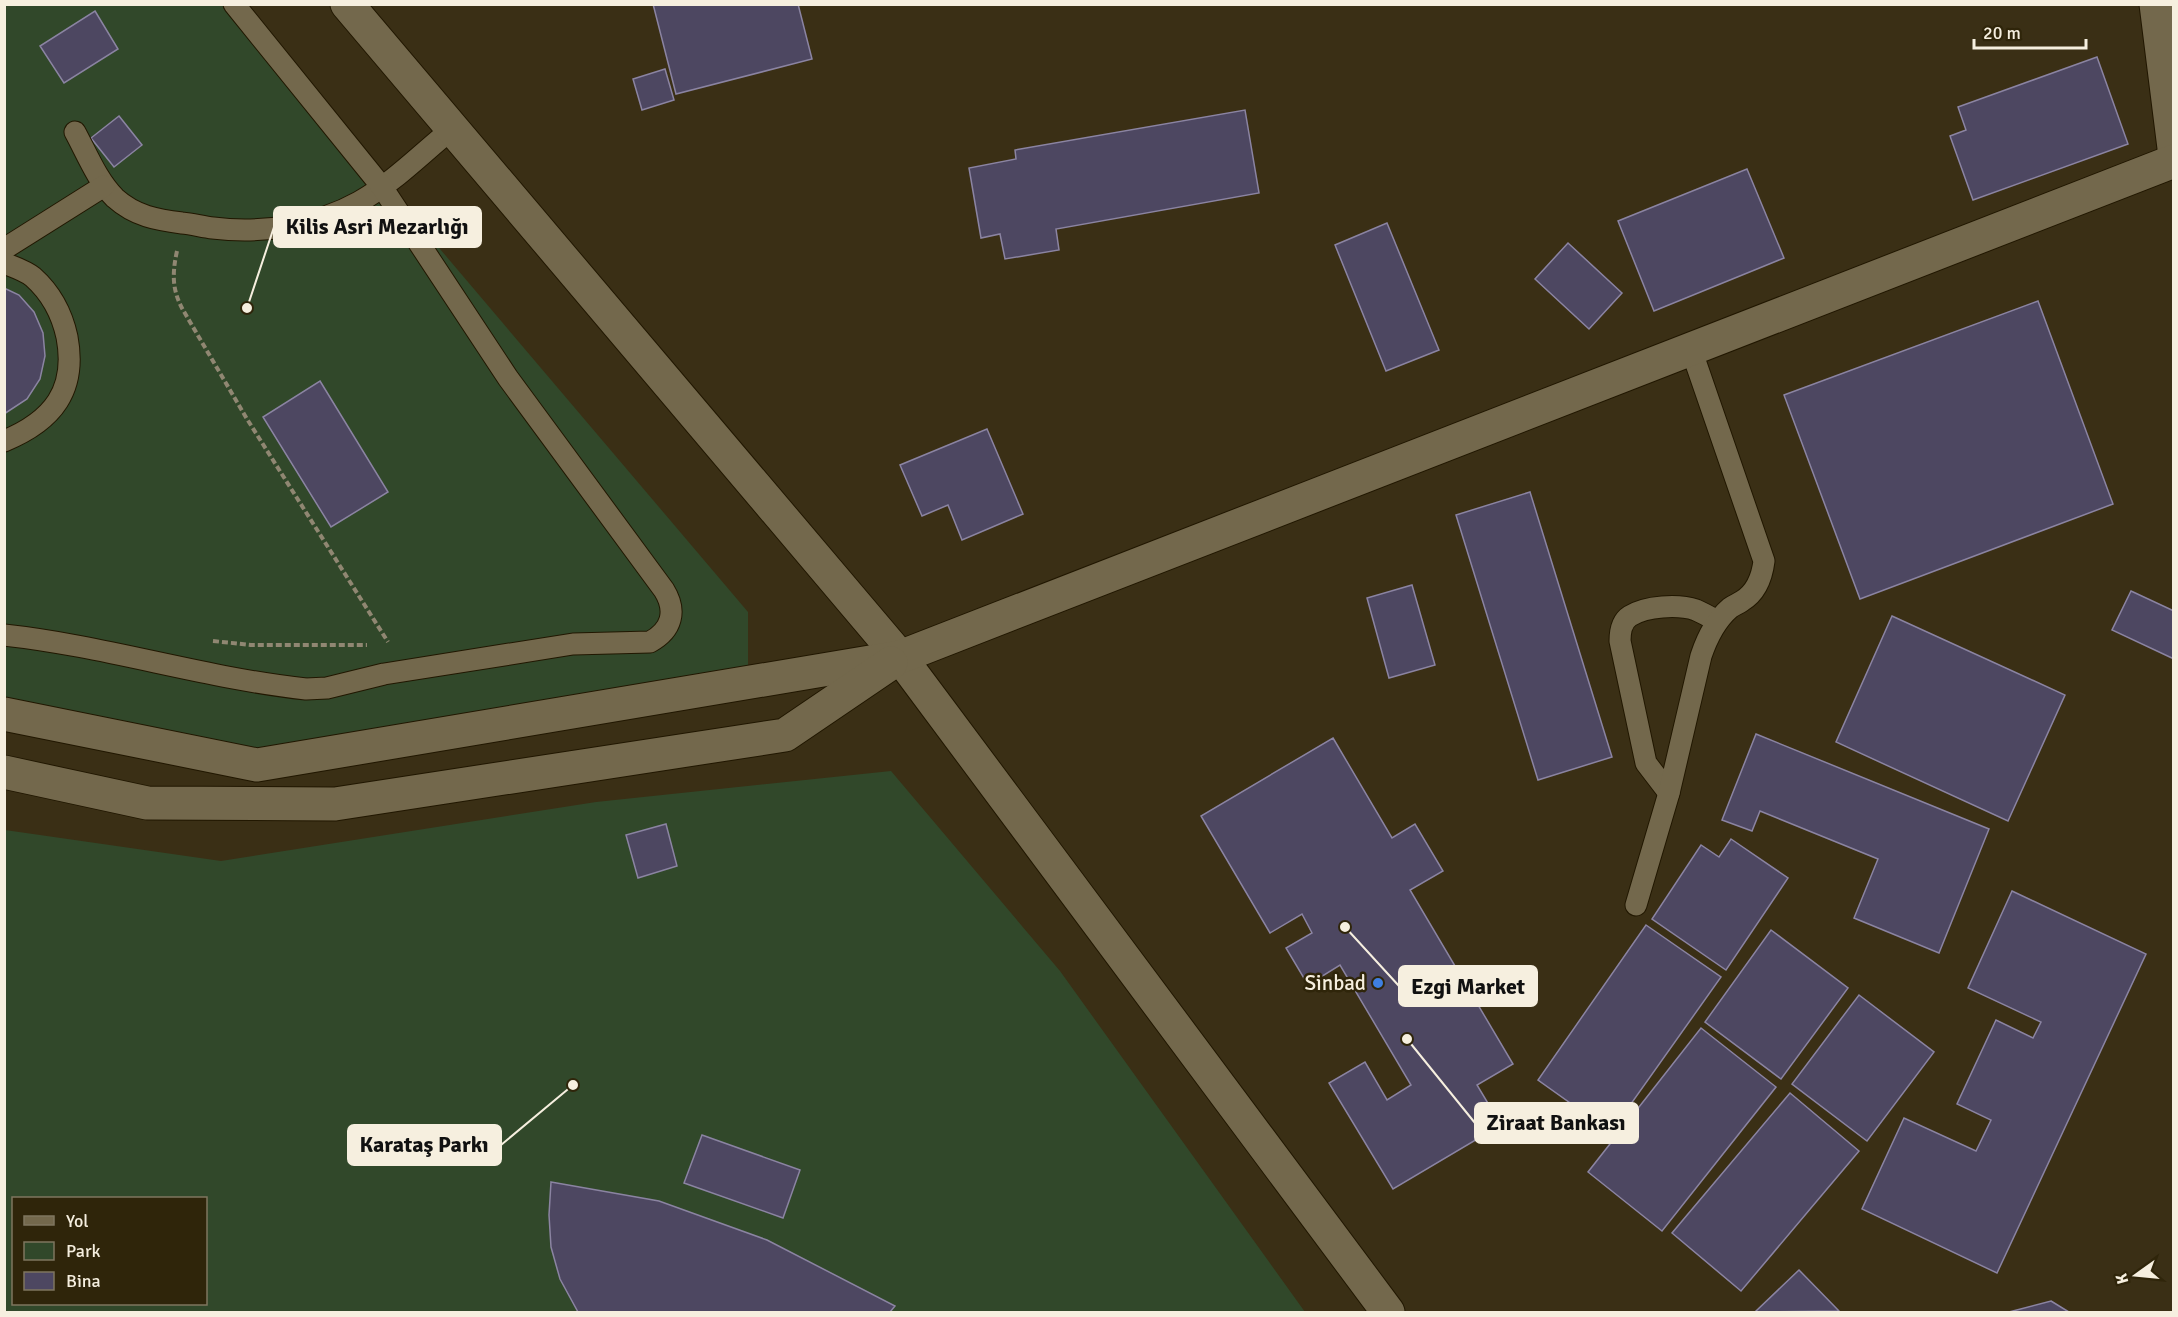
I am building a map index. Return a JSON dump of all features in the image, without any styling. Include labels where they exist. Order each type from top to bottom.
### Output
[{"type":"street","points":[[347,4],[900,657],[1388,1312]]},
{"type":"street","points":[[2156,4],[2174,148]]},
{"type":"street","points":[[4,714],[256,765],[900,657],[2174,161]]},
{"type":"street","points":[[4,772],[147,802],[335,804],[785,735],[900,657]]},
{"type":"lane","points":[[4,635],[75,645],[159,664],[281,687],[306,689],[327,688],[384,674],[573,644],[650,642],[660,637],[668,629],[672,619],[672,609],[664,590],[508,378],[382,187],[234,4]]},
{"type":"lane","points":[[75,132],[104,186],[131,210],[165,222],[244,230],[305,223],[334,214],[359,202],[382,187],[452,129]]},
{"type":"lane","points":[[4,249],[104,186]]},
{"type":"lane","points":[[4,262],[32,275],[48,292],[62,320],[70,357],[70,371],[60,398],[52,410],[25,432],[4,441]]},
{"type":"lane","points":[[1636,905],[1669,793],[1707,638],[1717,621],[1753,591],[1763,574],[1764,561],[1691,349]]},
{"type":"lane","points":[[1669,793],[1646,763],[1620,641],[1620,629],[1630,616],[1660,606],[1677,606],[1695,610],[1717,621]]},
{"type":"path","points":[[183,223],[172,272],[177,298],[248,419],[390,645],[251,645],[206,640]]},
{"type":"green space","points":[[5,5],[233,5],[748,612],[748,695],[247,765],[5,716]]},
{"type":"green space","points":[[891,771],[1060,971],[1305,1312],[5,1312],[5,830],[221,861],[596,802]]},
{"type":"building","points":[[653,4],[798,4],[812,59],[676,94]]},
{"type":"building","points":[[95,11],[118,49],[64,83],[40,46]]},
{"type":"building","points":[[2097,57],[2128,144],[1973,200],[1950,136],[1966,130],[1958,107]]},
{"type":"building","points":[[665,69],[674,100],[642,110],[633,79]]},
{"type":"building","points":[[1245,110],[1259,193],[1056,229],[1059,250],[1005,259],[1000,234],[981,238],[969,168],[1016,159],[1015,150]]},
{"type":"building","points":[[119,116],[142,145],[114,167],[91,138]]},
{"type":"building","points":[[1747,169],[1784,258],[1654,311],[1618,221]]},
{"type":"building","points":[[1387,223],[1439,350],[1386,371],[1335,245]]},
{"type":"building","points":[[1568,243],[1622,293],[1589,329],[1535,279]]},
{"type":"building","points":[[4,288],[19,295],[34,312],[43,333],[45,356],[40,379],[27,399],[4,414]]},
{"type":"building","points":[[2038,301],[2113,504],[1860,599],[1784,395]]},
{"type":"building","points":[[320,381],[388,492],[331,527],[263,417]]},
{"type":"building","points":[[987,429],[1023,514],[962,540],[948,505],[922,516],[900,465]]},
{"type":"building","points":[[1530,492],[1612,757],[1538,780],[1456,515]]},
{"type":"building","points":[[1412,585],[1435,665],[1389,678],[1367,598]]},
{"type":"building","points":[[2131,591],[2174,611],[2174,659],[2112,630]]},
{"type":"building","points":[[1892,616],[2065,695],[2008,821],[1836,742]]},
{"type":"building","points":[[1756,734],[1989,829],[1939,953],[1854,918],[1878,859],[1760,811],[1752,831],[1722,820]]},
{"type":"building","points":[[1333,738],[1392,838],[1415,824],[1443,871],[1410,890],[1513,1064],[1477,1085],[1501,1125],[1393,1189],[1329,1083],[1365,1062],[1387,1100],[1411,1085],[1340,965],[1308,985],[1286,948],[1312,933],[1302,914],[1270,933],[1201,816]]},
{"type":"building","points":[[666,824],[677,866],[638,878],[626,835]]},
{"type":"building","points":[[1731,839],[1788,878],[1726,970],[1652,919],[1701,845],[1719,857]]},
{"type":"building","points":[[2012,891],[2146,954],[1997,1273],[1862,1209],[1904,1118],[1976,1151],[1991,1120],[1957,1104],[1996,1020],[2033,1038],[2041,1022],[1968,988]]},
{"type":"building","points":[[1646,925],[1721,977],[1611,1132],[1538,1080]]},
{"type":"building","points":[[1771,930],[1848,988],[1781,1079],[1705,1022]]},
{"type":"building","points":[[1859,995],[1934,1052],[1867,1141],[1792,1084]]},
{"type":"building","points":[[1701,1028],[1776,1087],[1662,1231],[1588,1172]]},
{"type":"building","points":[[1790,1093],[1859,1151],[1741,1291],[1672,1233]]},
{"type":"building","points":[[702,1135],[800,1170],[783,1218],[684,1183]]},
{"type":"building","points":[[551,1182],[659,1201],[767,1240],[895,1306],[890,1312],[578,1312],[560,1279],[551,1247],[549,1215]]},
{"type":"building","points":[[1799,1270],[1839,1311],[1755,1312]]},
{"type":"building","points":[[2051,1301],[2069,1312],[2009,1312]]},
{"type":"place","name":"Kilis Asri Mezarlığı","points":[[247,308]]},
{"type":"place","name":"Ezgi Market","points":[[1345,927]]},
{"type":"place","name":"Sinbad","points":[[1378,983]]},
{"type":"place","name":"Ziraat Bankası","points":[[1407,1039]]},
{"type":"place","name":"Karataş Parkı","points":[[573,1085]]}]
